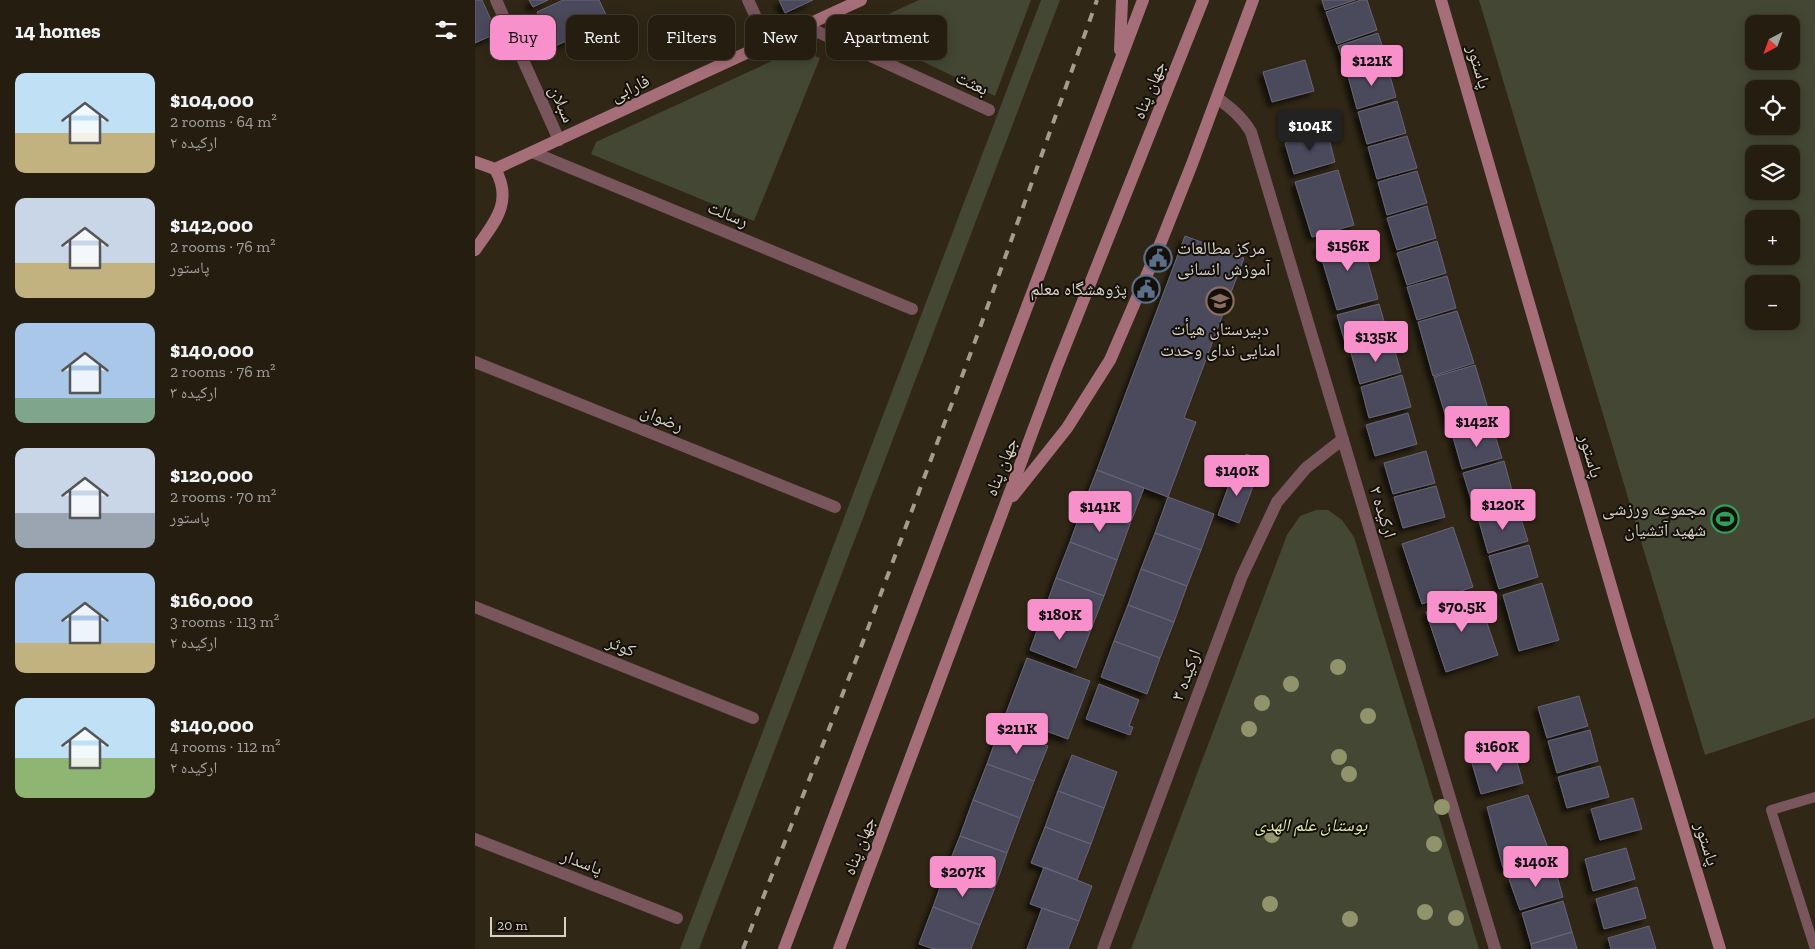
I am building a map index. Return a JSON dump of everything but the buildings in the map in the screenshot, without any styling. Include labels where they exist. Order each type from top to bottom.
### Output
[{"type":"street","name":"سبلان","points":[[497,0],[559,140]]},
{"type":"street","points":[[748,0],[755,15]]},
{"type":"street","name":"فارابی","points":[[816,21],[861,0]]},
{"type":"street","points":[[1119,62],[1122,0]]},
{"type":"street","name":"جهان پناه","points":[[784,949],[1143,0]]},
{"type":"street","name":"جهان پناه","points":[[839,949],[1060,360],[1203,0]]},
{"type":"street","points":[[1005,506],[1067,428],[1110,360],[1161,242],[1253,0]]},
{"type":"street","name":"پاستور","points":[[1441,0],[1624,631],[1721,949]]},
{"type":"street","name":"بعثت","points":[[816,31],[989,110]]},
{"type":"street","name":"فارابی","points":[[495,169],[745,54]]},
{"type":"street","name":"ارکیده ۲","points":[[1217,98],[1235,111],[1245,121],[1251,132],[1495,949]]},
{"type":"street","name":"رسالت","points":[[532,152],[912,309]]},
{"type":"street","points":[[475,162],[495,169],[503,188],[503,205],[475,250]]},
{"type":"street","name":"رضوان","points":[[475,362],[835,507]]},
{"type":"street","name":"ارکیده ۳","points":[[1103,949],[1242,576],[1277,502],[1306,468],[1343,439]]},
{"type":"street","name":"کوثر","points":[[475,607],[753,718]]},
{"type":"street","name":"پاسدار","points":[[475,839],[677,918]]},
{"type":"lane","points":[[1815,796],[1771,810],[1815,948]]},
{"type":"green space","points":[[919,0],[1031,0],[995,96],[919,60],[947,60],[947,15],[886,15]]},
{"type":"green space","points":[[1041,0],[1060,0],[699,949],[680,949]]},
{"type":"green space","name":"مجموعه ورزشی شهید آتشیان","points":[[1479,0],[1815,0],[1815,718],[1705,755]]},
{"type":"green space","points":[[816,56],[820,58],[754,221],[591,154],[596,142],[774,60],[816,60]]},
{"type":"green space","name":"بوستان علم الهدی","points":[[1316,510],[1328,510],[1342,520],[1354,537],[1479,949],[1131,949],[1287,535],[1300,516]]},
{"type":"railway","points":[[743,949],[861,647],[977,336],[1097,0]]},
{"type":"place","name":"مرکز مطالعات آموزش انسانی","points":[[1158,258]]},
{"type":"place","name":"پژوهشگاه معلم","points":[[1146,289]]},
{"type":"place","name":"دبیرستان هیأت امنایی ندای وحدت","points":[[1220,301]]},
{"type":"place","name":"مجموعه ورزشی شهید آتشیان","points":[[1725,519]]}]
